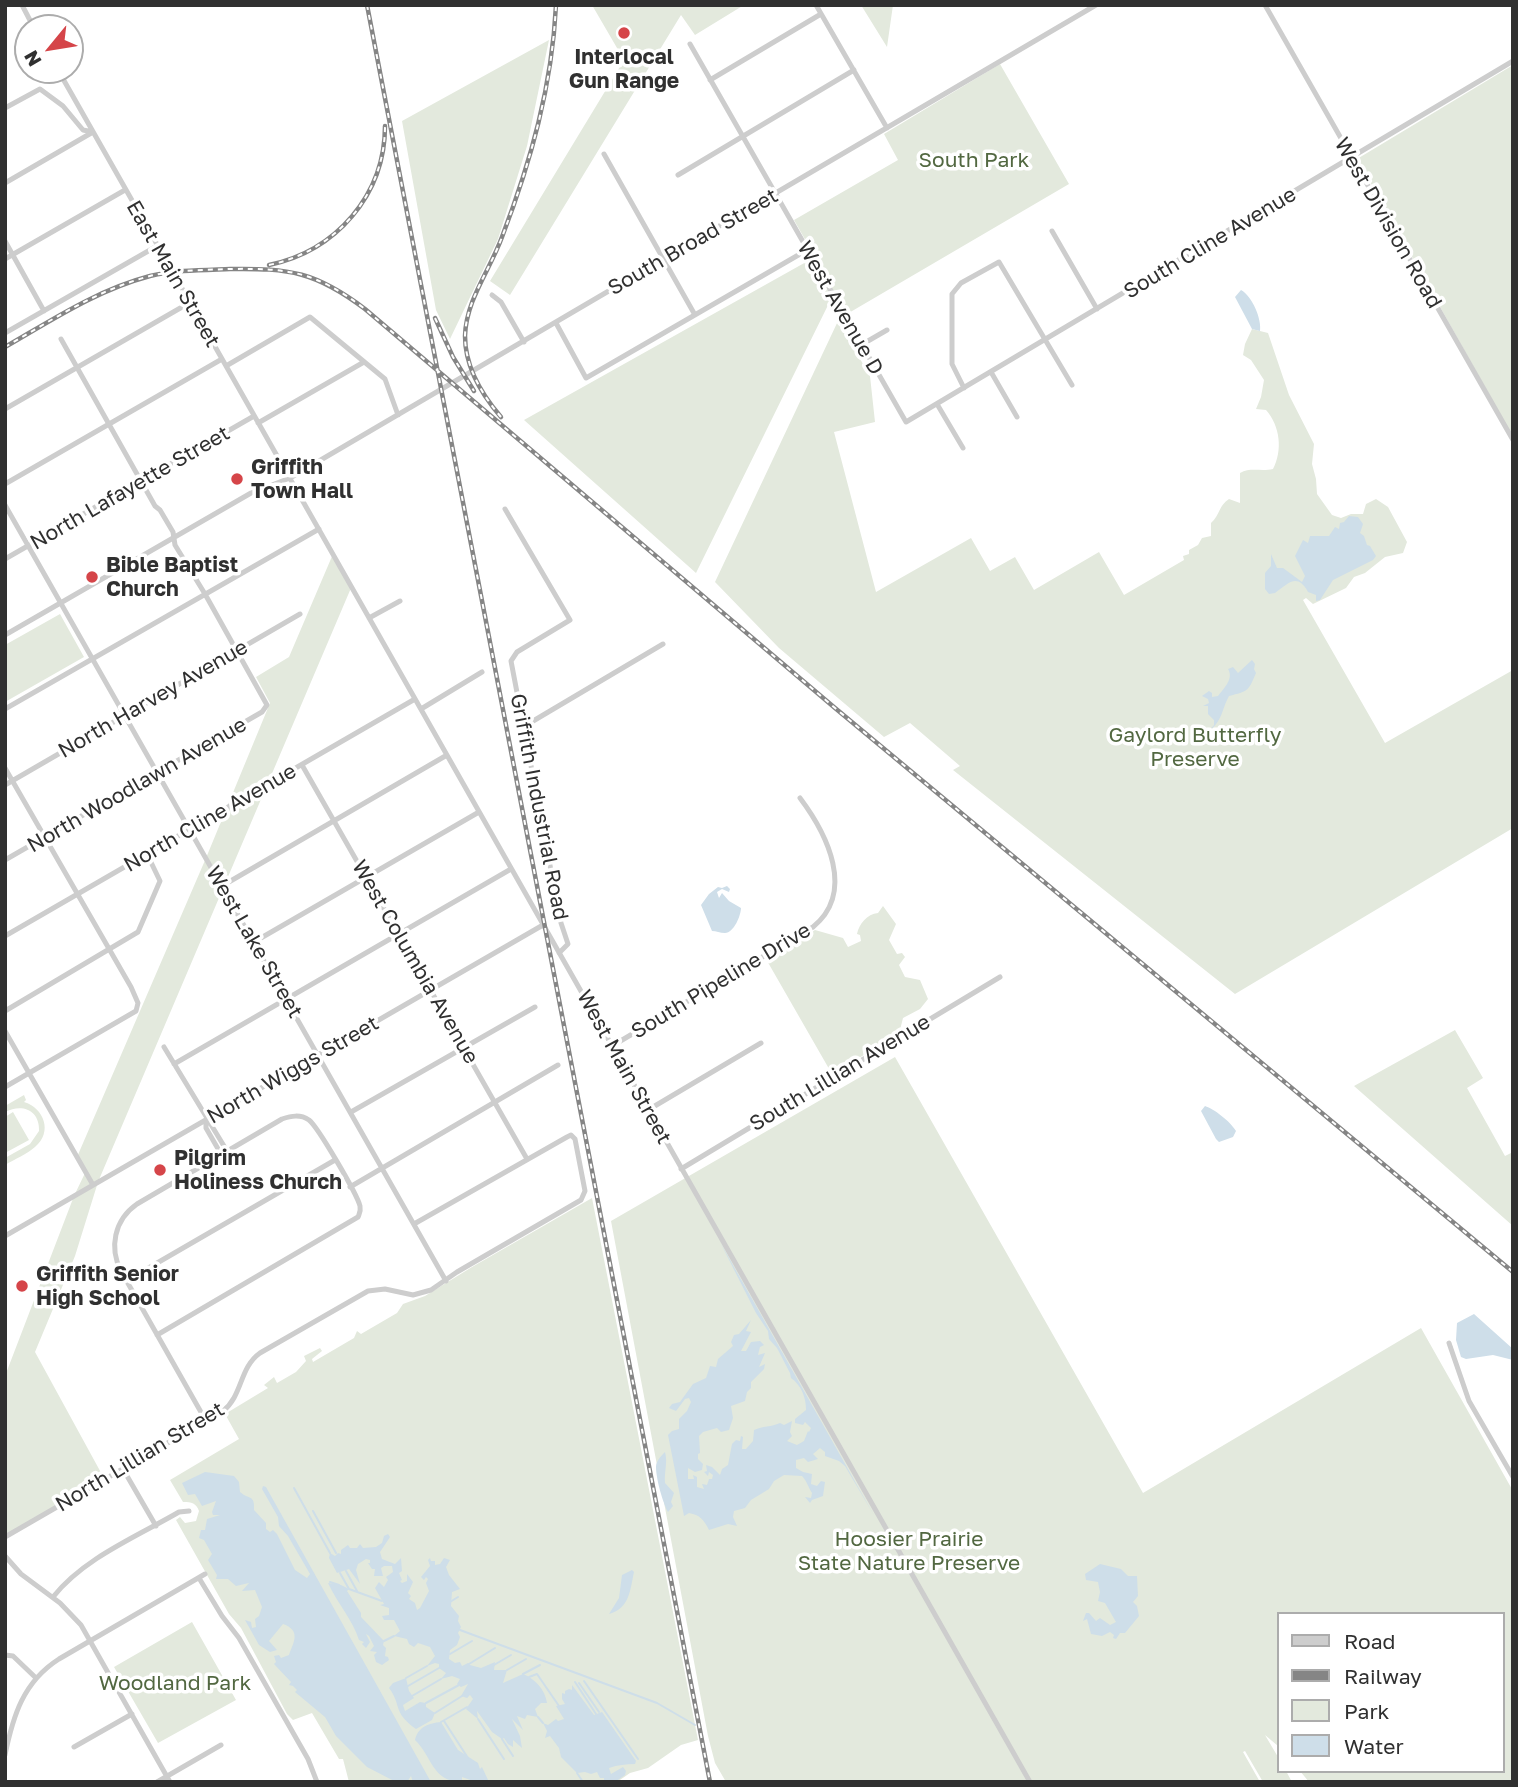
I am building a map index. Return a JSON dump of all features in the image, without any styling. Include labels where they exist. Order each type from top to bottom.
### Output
[{"type":"street","points":[[816,5],[887,128]]},
{"type":"street","name":"South Broad Street","points":[[5,635],[251,493],[290,478],[1096,5]]},
{"type":"street","name":"West Division Road","points":[[1265,5],[1513,440]]},
{"type":"street","points":[[710,80],[821,14]]},
{"type":"street","name":"West Avenue D","points":[[690,44],[906,422]]},
{"type":"street","name":"South Cline Avenue","points":[[906,422],[1513,61]]},
{"type":"street","points":[[678,175],[854,70]]},
{"type":"street","name":"East Main Street","points":[[66,84],[290,478]]},
{"type":"street","points":[[5,108],[40,89],[63,106],[83,130],[93,132]]},
{"type":"street","points":[[5,183],[93,132]]},
{"type":"street","points":[[604,154],[695,315]]},
{"type":"street","points":[[5,259],[125,190]]},
{"type":"street","points":[[1052,231],[1097,309]]},
{"type":"street","points":[[5,241],[44,311]]},
{"type":"street","points":[[5,333],[157,246]]},
{"type":"street","points":[[556,323],[586,379],[807,250]]},
{"type":"street","points":[[964,388],[952,366],[952,297],[954,290],[961,283],[999,262],[1072,385]]},
{"type":"street","points":[[492,295],[501,302],[524,342]]},
{"type":"street","points":[[5,409],[189,303]]},
{"type":"street","points":[[226,366],[310,317],[386,380],[398,415]]},
{"type":"street","points":[[861,345],[887,330]]},
{"type":"street","points":[[61,339],[237,651]]},
{"type":"street","points":[[5,484],[222,359]]},
{"type":"street","points":[[258,423],[364,362]]},
{"type":"street","points":[[991,372],[1017,417]]},
{"type":"street","points":[[936,404],[963,448]]},
{"type":"street","name":"North Lafayette Street","points":[[5,559],[254,416]]},
{"type":"street","name":"West Main Street","points":[[290,478],[1030,1782]]},
{"type":"street","name":"West Lake Street","points":[[5,505],[446,1281]]},
{"type":"street","name":"Griffith Industrial Road","points":[[505,509],[570,620],[512,656],[511,663],[561,923],[568,944],[559,953]]},
{"type":"street","points":[[5,709],[319,529]]},
{"type":"street","points":[[369,618],[400,601]]},
{"type":"street","name":"North Harvey Avenue","points":[[5,785],[300,614]]},
{"type":"street","points":[[523,727],[663,645]]},
{"type":"street","name":"North Woodlawn Avenue","points":[[5,860],[267,707],[267,702],[237,651]]},
{"type":"street","points":[[421,709],[482,673]]},
{"type":"street","name":"North Cline Avenue","points":[[5,936],[415,699]]},
{"type":"street","points":[[222,886],[447,755]]},
{"type":"street","name":"West Columbia Avenue","points":[[302,765],[527,1159]]},
{"type":"street","points":[[5,768],[134,992],[138,1007],[136,1011],[5,1087]]},
{"type":"street","name":"South Pipeline Drive","points":[[612,1046],[813,927],[825,915],[835,893],[833,862],[820,828],[800,798]]},
{"type":"street","points":[[254,942],[479,812]]},
{"type":"street","points":[[5,1011],[140,930],[159,886],[159,877],[147,854]]},
{"type":"street","points":[[174,1064],[511,869]]},
{"type":"street","name":"North Wiggs Street","points":[[5,1236],[543,925]]},
{"type":"street","name":"South Lillian Avenue","points":[[681,1169],[1000,977]]},
{"type":"street","points":[[351,1112],[535,1007]]},
{"type":"street","points":[[5,1031],[93,1185]]},
{"type":"street","points":[[648,1110],[761,1043]]},
{"type":"street","points":[[164,1047],[206,1120],[212,1125],[224,1153]]},
{"type":"street","points":[[350,1187],[558,1065]]},
{"type":"street","points":[[157,1335],[353,1222],[359,1215],[359,1205],[314,1125],[299,1116],[282,1119],[137,1204],[124,1216],[116,1234],[116,1262],[126,1281],[206,1421]]},
{"type":"street","name":"North Lillian Street","points":[[5,1537],[206,1421],[230,1404],[237,1394],[245,1368],[260,1353],[364,1293],[380,1289],[417,1295],[431,1290],[585,1196],[576,1140],[573,1136],[568,1136],[527,1159]]},
{"type":"street","points":[[414,1224],[527,1159]]},
{"type":"street","points":[[126,1281],[335,1160]]},
{"type":"street","points":[[1449,1343],[1469,1401],[1513,1477]]},
{"type":"street","points":[[123,1469],[156,1526]]},
{"type":"street","points":[[53,1597],[77,1572],[179,1512],[188,1511]]},
{"type":"street","points":[[5,1556],[26,1579],[53,1597],[74,1616],[169,1779]]},
{"type":"street","points":[[5,1755],[7,1734],[20,1702],[36,1678],[51,1664],[202,1576],[220,1613],[243,1644],[308,1759],[317,1782]]},
{"type":"street","points":[[5,1655],[13,1656],[36,1678]]},
{"type":"street","points":[[74,1747],[132,1714]]},
{"type":"street","points":[[157,1782],[169,1779],[221,1745]]},
{"type":"green space","points":[[592,5],[744,5],[695,35],[681,15],[510,295],[490,281],[624,60]]},
{"type":"green space","points":[[861,5],[893,5],[887,47]]},
{"type":"green space","points":[[549,40],[527,146],[498,239],[450,339],[436,310],[402,121]]},
{"type":"green space","name":"South Park","points":[[1000,64],[1069,184],[847,314],[833,295],[696,573],[524,420],[815,257],[794,220],[898,160],[884,134]]},
{"type":"green space","points":[[1513,65],[1513,437],[1357,159]]},
{"type":"green space","name":"Gaylord Butterfly Preserve","points":[[838,321],[870,376],[875,422],[834,432],[876,592],[971,538],[990,571],[1015,557],[1034,590],[1099,552],[1124,595],[1184,560],[1183,556],[1189,554],[1189,550],[1198,545],[1202,538],[1211,536],[1211,523],[1226,501],[1229,499],[1240,503],[1240,473],[1273,469],[1276,462],[1279,446],[1274,423],[1266,410],[1256,409],[1264,380],[1251,360],[1243,355],[1252,329],[1268,333],[1289,395],[1314,444],[1312,464],[1317,494],[1332,515],[1341,518],[1351,514],[1363,514],[1366,504],[1376,499],[1388,507],[1407,542],[1403,553],[1385,557],[1365,573],[1354,577],[1346,588],[1313,604],[1306,598],[1303,600],[1385,743],[1513,670],[1513,828],[1235,994],[953,770],[960,766],[910,723],[884,737],[779,648],[715,582]]},
{"type":"green space","points":[[333,554],[351,588],[98,1182],[75,1256],[35,1352],[105,1480],[5,1537],[5,1376],[86,1171],[77,1157],[270,703],[256,677],[289,657]]},
{"type":"green space","points":[[60,614],[84,657],[5,702],[5,645]]},
{"type":"green space","points":[[883,906],[896,924],[889,940],[897,954],[902,953],[905,957],[899,965],[905,977],[920,980],[928,999],[920,1009],[903,1018],[899,1034],[832,1074],[766,959],[815,930],[843,938],[848,947],[861,941],[860,935],[857,934],[862,923],[870,915],[878,913]]},
{"type":"green space","points":[[1455,1030],[1483,1078],[1467,1088],[1505,1156],[1513,1152],[1513,1226],[1354,1086]]},
{"type":"green space","name":"Hoosier Prairie State Nature Preserve","points":[[895,1057],[1143,1493],[1421,1328],[1513,1491],[1513,1782],[1309,1782],[1302,1773],[1504,1773],[1504,1612],[1276,1612],[1276,1744],[1265,1735],[1276,1754],[1276,1773],[1287,1773],[1292,1782],[1263,1782],[1245,1751],[1243,1752],[1260,1782],[726,1782],[715,1763],[708,1736],[611,1221]]},
{"type":"green space","points":[[24,1095],[24,1102],[37,1109],[41,1115],[44,1134],[32,1150],[5,1165],[5,1158],[30,1144],[39,1131],[39,1124],[29,1110],[18,1108],[5,1112],[5,1106]]},
{"type":"green space","points":[[13,1112],[29,1140],[5,1153],[5,1117]]},
{"type":"green space","points":[[592,1198],[698,1740],[681,1745],[648,1768],[630,1773],[617,1782],[349,1782],[343,1759],[339,1759],[312,1713],[293,1720],[287,1714],[241,1628],[229,1614],[176,1520],[180,1517],[185,1523],[196,1521],[199,1511],[193,1504],[183,1502],[170,1480],[239,1439],[225,1414],[268,1388],[264,1385],[274,1377],[277,1383],[296,1372],[306,1361],[304,1356],[320,1348],[322,1351],[312,1359],[313,1362],[354,1338],[357,1331],[361,1334],[397,1313],[403,1304],[425,1296]]},
{"type":"green space","name":"Woodland Park","points":[[192,1622],[236,1700],[158,1743],[114,1667]]},
{"type":"water","points":[[1241,290],[1255,308],[1260,331],[1252,329],[1235,297]]},
{"type":"water","points":[[1349,516],[1358,517],[1363,524],[1360,533],[1376,556],[1373,560],[1333,580],[1320,600],[1316,601],[1316,595],[1308,592],[1296,581],[1269,594],[1265,589],[1265,573],[1271,566],[1271,554],[1277,568],[1283,568],[1302,582],[1305,576],[1295,556],[1303,540],[1308,543],[1310,536],[1329,536],[1335,527],[1339,529],[1340,523]]},
{"type":"water","points":[[1252,660],[1256,673],[1251,684],[1244,692],[1229,696],[1219,719],[1209,731],[1214,720],[1208,714],[1208,706],[1203,706],[1209,703],[1208,699],[1202,696],[1209,691],[1212,697],[1218,696],[1229,680],[1228,669],[1233,667],[1238,673]]},
{"type":"water","points":[[727,886],[729,892],[722,889],[717,892],[719,898],[722,893],[741,908],[740,915],[728,932],[712,931],[701,905],[718,887]]},
{"type":"water","points":[[1205,1106],[1230,1123],[1236,1131],[1233,1137],[1219,1142],[1216,1139],[1201,1111]]},
{"type":"water","points":[[720,1242],[875,1517],[845,1466],[825,1456],[825,1452],[820,1448],[813,1454],[818,1459],[808,1462],[804,1458],[796,1460],[796,1468],[812,1474],[811,1484],[817,1486],[821,1481],[825,1482],[823,1496],[810,1503],[805,1497],[811,1498],[812,1493],[802,1476],[784,1475],[774,1481],[769,1489],[751,1500],[745,1508],[734,1511],[733,1517],[737,1526],[728,1524],[709,1530],[699,1517],[689,1513],[684,1516],[668,1435],[679,1429],[679,1419],[691,1402],[689,1398],[685,1399],[676,1411],[669,1408],[680,1402],[693,1384],[706,1378],[710,1366],[716,1367],[718,1359],[733,1346],[731,1342],[734,1335],[739,1334],[751,1320],[746,1331],[751,1332],[741,1351],[746,1351],[751,1342],[760,1341],[764,1345],[760,1347],[758,1355],[765,1353],[759,1367],[765,1364],[764,1369],[751,1382],[745,1401],[731,1406],[733,1418],[729,1430],[721,1432],[717,1428],[699,1436],[698,1459],[703,1464],[702,1470],[695,1472],[688,1468],[688,1479],[694,1479],[693,1475],[697,1477],[697,1487],[704,1489],[702,1484],[707,1485],[713,1475],[709,1472],[708,1476],[704,1472],[707,1471],[706,1465],[720,1475],[722,1469],[728,1465],[732,1444],[736,1440],[740,1441],[741,1436],[742,1449],[746,1449],[753,1441],[754,1430],[792,1421],[792,1436],[787,1441],[797,1445],[804,1441],[811,1428],[805,1422],[803,1425],[795,1423],[795,1419],[806,1410],[802,1392],[769,1339],[768,1331]]},
{"type":"water","points":[[1474,1314],[1513,1349],[1513,1360],[1493,1355],[1466,1359],[1461,1357],[1456,1340],[1457,1323]]},
{"type":"water","points":[[665,1452],[665,1483],[674,1493],[671,1502],[673,1506],[668,1512],[660,1491],[656,1467]]},
{"type":"water","points":[[205,1472],[234,1476],[239,1482],[240,1492],[252,1499],[254,1510],[266,1523],[266,1529],[277,1534],[295,1570],[307,1578],[310,1574],[288,1536],[279,1526],[278,1517],[262,1489],[263,1486],[266,1487],[431,1782],[413,1782],[411,1776],[407,1782],[396,1782],[367,1767],[336,1736],[325,1717],[295,1692],[297,1690],[289,1685],[291,1682],[274,1664],[274,1656],[279,1655],[281,1658],[289,1655],[295,1638],[293,1630],[283,1624],[269,1641],[277,1650],[270,1652],[259,1645],[245,1620],[251,1622],[252,1628],[256,1627],[255,1619],[262,1607],[255,1590],[242,1591],[249,1583],[236,1586],[228,1579],[216,1579],[217,1575],[208,1560],[212,1554],[204,1540],[199,1538],[201,1530],[205,1530],[207,1519],[220,1515],[213,1515],[212,1512],[216,1501],[202,1506],[195,1494],[188,1495],[182,1483]]},
{"type":"water","points":[[388,1534],[390,1537],[380,1552],[382,1559],[395,1564],[401,1558],[400,1581],[407,1581],[407,1574],[413,1582],[408,1593],[417,1610],[429,1591],[426,1583],[428,1579],[421,1577],[430,1566],[428,1560],[430,1558],[435,1561],[435,1565],[440,1564],[444,1558],[450,1560],[446,1567],[460,1589],[452,1592],[451,1606],[459,1616],[461,1627],[457,1645],[450,1650],[449,1659],[455,1663],[460,1662],[462,1666],[468,1663],[481,1668],[495,1662],[494,1670],[507,1670],[503,1683],[523,1674],[542,1689],[547,1703],[541,1703],[535,1709],[538,1717],[527,1715],[525,1719],[517,1716],[523,1730],[512,1719],[522,1748],[513,1740],[513,1747],[508,1744],[504,1738],[492,1732],[477,1711],[478,1719],[466,1709],[473,1699],[470,1695],[467,1698],[461,1696],[468,1684],[461,1687],[457,1684],[460,1679],[452,1676],[441,1679],[446,1673],[439,1668],[439,1664],[427,1666],[435,1656],[430,1647],[418,1643],[414,1647],[407,1639],[394,1636],[400,1631],[394,1620],[384,1620],[382,1616],[389,1615],[389,1608],[380,1605],[384,1604],[375,1588],[379,1582],[384,1587],[388,1580],[386,1577],[393,1572],[392,1566],[381,1568],[383,1576],[374,1576],[375,1569],[368,1563],[370,1560],[366,1559],[358,1564],[356,1570],[360,1584],[349,1569],[337,1573],[329,1558],[330,1553],[335,1556],[341,1554],[341,1550],[348,1545],[350,1548],[357,1548],[360,1544],[363,1548],[376,1547]]},
{"type":"water","points":[[1100,1564],[1121,1569],[1128,1576],[1137,1576],[1138,1596],[1133,1602],[1137,1606],[1139,1616],[1125,1633],[1120,1633],[1116,1639],[1110,1632],[1102,1636],[1091,1634],[1087,1619],[1083,1621],[1086,1613],[1089,1613],[1096,1621],[1100,1618],[1110,1625],[1116,1622],[1105,1603],[1098,1601],[1098,1582],[1086,1580],[1085,1574]]},
{"type":"water","points":[[632,1570],[634,1572],[628,1598],[621,1607],[609,1614],[619,1598],[622,1575]]},
{"type":"water","points":[[328,1583],[349,1589],[347,1591],[361,1617],[384,1641],[385,1656],[389,1660],[382,1665],[376,1662],[374,1655],[377,1652],[370,1651],[374,1646],[369,1636],[366,1634],[370,1642],[366,1648]]},
{"type":"water","points":[[406,1678],[414,1698],[403,1705],[405,1711],[420,1702],[426,1703],[426,1707],[435,1713],[432,1720],[416,1729],[403,1718],[389,1688],[393,1683]]},
{"type":"water","points":[[572,1685],[594,1715],[602,1712],[636,1761],[635,1764],[609,1768],[611,1774],[623,1767],[626,1771],[625,1775],[615,1782],[604,1782],[604,1778],[600,1778],[597,1772],[577,1773],[561,1757],[559,1748],[550,1736],[545,1738],[547,1731],[543,1723],[548,1725],[556,1719],[564,1719],[556,1706],[565,1704],[562,1693],[572,1690]]},
{"type":"water","points":[[441,1722],[458,1750],[478,1763],[480,1769],[482,1767],[489,1782],[476,1782],[462,1777],[462,1782],[452,1781],[438,1773],[415,1740],[425,1726]]},
{"type":"waterway","points":[[294,1488],[330,1553]]},
{"type":"waterway","points":[[313,1511],[336,1553]]},
{"type":"waterway","points":[[346,1571],[357,1591]]},
{"type":"waterway","points":[[340,1573],[349,1589],[382,1601]]},
{"type":"waterway","points":[[330,1582],[339,1585]]},
{"type":"waterway","points":[[450,1602],[458,1597]]},
{"type":"waterway","points":[[460,1630],[657,1703],[695,1725]]},
{"type":"waterway","points":[[384,1641],[394,1636]]},
{"type":"waterway","points":[[450,1654],[472,1641]]},
{"type":"waterway","points":[[469,1664],[495,1648]]},
{"type":"waterway","points":[[494,1665],[511,1655]]},
{"type":"waterway","points":[[507,1670],[526,1659]]},
{"type":"waterway","points":[[523,1674],[540,1665]]},
{"type":"waterway","points":[[406,1678],[427,1666]]},
{"type":"waterway","points":[[408,1686],[439,1668]]},
{"type":"waterway","points":[[529,1677],[537,1674],[559,1706]]},
{"type":"waterway","points":[[412,1696],[441,1679]]},
{"type":"waterway","points":[[584,1681],[638,1759]]},
{"type":"waterway","points":[[575,1682],[596,1714]]},
{"type":"waterway","points":[[579,1683],[599,1712]]},
{"type":"waterway","points":[[426,1703],[459,1685]]},
{"type":"waterway","points":[[435,1713],[462,1696]]},
{"type":"waterway","points":[[441,1722],[467,1707]]},
{"type":"waterway","points":[[538,1717],[543,1723]]},
{"type":"waterway","points":[[478,1719],[504,1759]]},
{"type":"waterway","points":[[444,1721],[468,1758]]},
{"type":"waterway","points":[[502,1739],[513,1756]]},
{"type":"waterway","points":[[577,1773],[583,1782]]},
{"type":"railway","points":[[367,5],[710,1782]]},
{"type":"railway","points":[[501,417],[481,390],[471,369],[466,347],[466,323],[474,298],[502,237],[531,152],[550,65],[556,5]]},
{"type":"railway","points":[[269,265],[293,258],[315,247],[335,233],[352,216],[366,197],[376,175],[383,151],[385,126]]},
{"type":"railway","points":[[5,347],[93,297],[150,276],[190,271],[270,270],[302,275],[332,287],[365,309],[835,708],[1513,1272]]},
{"type":"railway","points":[[435,318],[453,357],[474,391]]},
{"type":"place","name":"Interlocal Gun Range","points":[[624,33]]},
{"type":"place","name":"Griffith Town Hall","points":[[237,479]]},
{"type":"place","name":"Bible Baptist Church","points":[[92,577]]},
{"type":"place","name":"Pilgrim Holiness Church","points":[[160,1170]]},
{"type":"place","name":"Griffith Senior High School","points":[[22,1286]]}]
